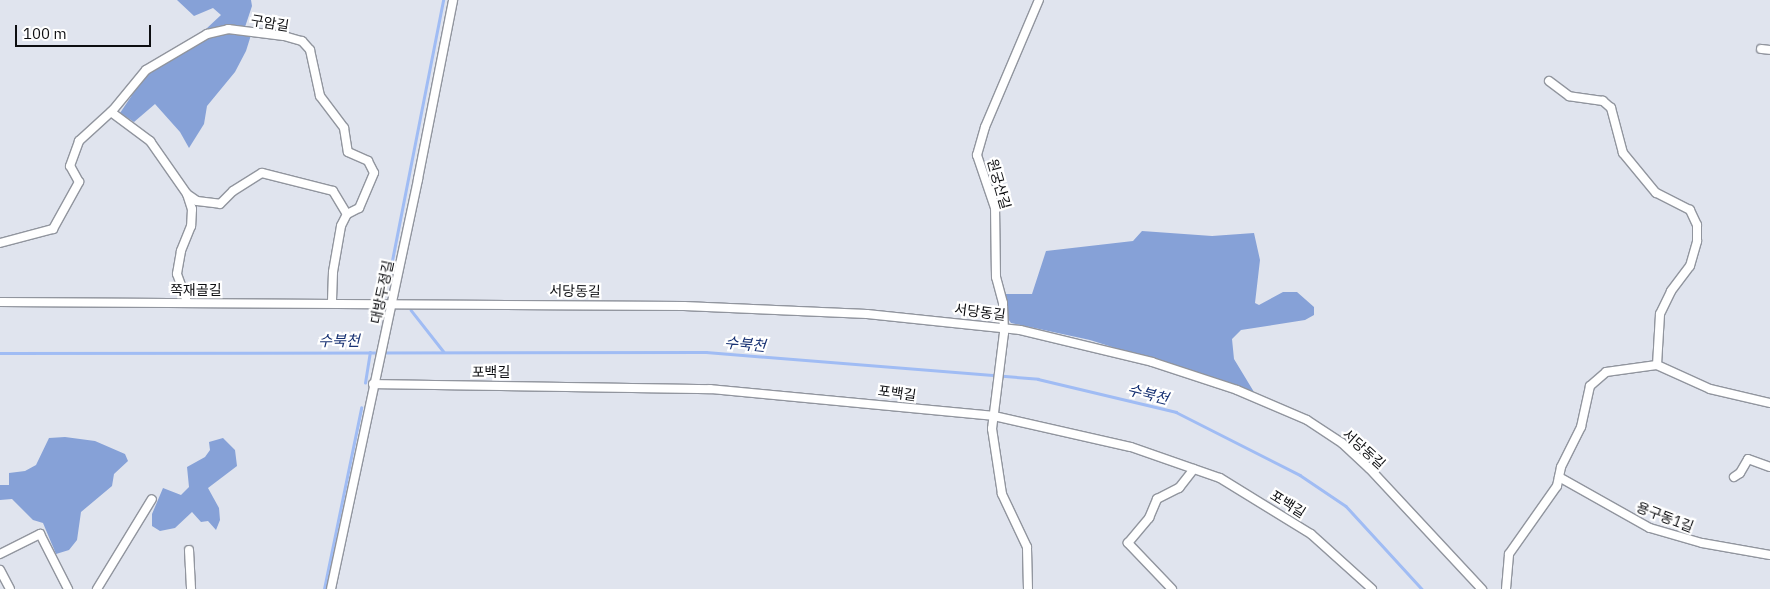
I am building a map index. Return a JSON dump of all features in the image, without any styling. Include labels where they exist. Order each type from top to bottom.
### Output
[{"type":"street","name":"대방두정길","points":[[331,589],[373,384],[392,306],[452,0]]},
{"type":"street","name":"원궁산길","points":[[1028,589],[1027,547],[1000,485],[992,429],[1004,330],[1003,303],[996,277],[995,208],[978,154],[985,127],[1039,0]]},
{"type":"street","name":"구암길","points":[[0,242],[54,229],[79,182],[70,166],[79,141],[111,112],[146,70],[207,34],[228,29],[302,41],[312,55],[320,96],[344,128],[348,152],[368,161],[374,173],[359,208],[347,214],[341,226],[334,262],[332,302]]},
{"type":"street","points":[[1761,50],[1770,50]]},
{"type":"street","points":[[1549,81],[1569,96],[1603,101],[1611,108],[1623,153],[1656,193],[1690,210],[1696,224],[1696,253],[1660,314],[1657,365]]},
{"type":"street","points":[[111,112],[150,141],[187,194],[192,209],[191,226],[181,252],[177,274],[187,302]]},
{"type":"street","points":[[187,194],[197,201],[220,204],[233,191],[262,173],[333,191],[347,214]]},
{"type":"street","name":"쪽재골길","points":[[0,302],[332,302],[392,306]]},
{"type":"street","name":"서당동길","points":[[392,306],[684,306],[867,314],[1004,330],[1095,346],[1152,362],[1237,390],[1307,420],[1342,443],[1369,468],[1482,589]]},
{"type":"street","points":[[1506,589],[1508,554],[1551,495],[1560,477],[1561,467],[1581,427],[1590,386],[1597,378],[1619,369],[1657,365],[1710,389],[1770,403]]},
{"type":"street","name":"포백길","points":[[373,384],[710,389],[994,413],[1131,447],[1220,478],[1311,534],[1368,588]]},
{"type":"street","points":[[1734,477],[1740,473],[1748,459],[1770,467]]},
{"type":"street","points":[[1172,589],[1128,542],[1149,518],[1157,499],[1179,488],[1194,468]]},
{"type":"street","name":"용구동1길","points":[[1560,477],[1650,528],[1702,543],[1770,555]]},
{"type":"street","points":[[98,589],[152,499]]},
{"type":"street","points":[[0,554],[40,534],[68,589]]},
{"type":"street","points":[[189,550],[191,589]]},
{"type":"street","points":[[0,570],[10,589]]},
{"type":"shaded area","points":[[177,0],[251,0],[252,6],[245,27],[251,35],[246,51],[235,72],[207,106],[204,124],[189,148],[180,132],[155,104],[134,122],[120,113],[147,73],[207,36],[206,29],[221,15],[213,8],[194,16]]},
{"type":"shaded area","points":[[1142,231],[1212,236],[1254,233],[1260,260],[1255,303],[1259,305],[1283,292],[1297,292],[1314,307],[1314,315],[1305,320],[1241,330],[1232,339],[1234,359],[1254,392],[1090,340],[1011,323],[1006,316],[1006,294],[1032,294],[1046,251],[1133,241]]},
{"type":"shaded area","points":[[65,437],[95,441],[125,454],[128,461],[114,474],[112,486],[81,512],[77,540],[69,550],[56,554],[43,523],[33,520],[12,499],[0,500],[0,485],[9,485],[9,473],[25,471],[36,465],[49,438]]},
{"type":"shaded area","points":[[223,438],[235,450],[237,466],[208,488],[219,508],[220,520],[216,530],[208,521],[201,522],[192,512],[175,528],[160,531],[152,526],[152,514],[163,488],[181,495],[189,487],[187,467],[205,457],[210,450],[209,442]]},
{"type":"waterway","points":[[388,281],[443,0]]},
{"type":"waterway","points":[[411,310],[444,352]]},
{"type":"waterway","points":[[365,383],[370,352]]},
{"type":"waterway","name":"수북천","points":[[0,353],[706,352],[1038,379],[1176,412],[1300,475],[1346,506],[1422,589]]},
{"type":"waterway","points":[[324,589],[361,408]]}]
